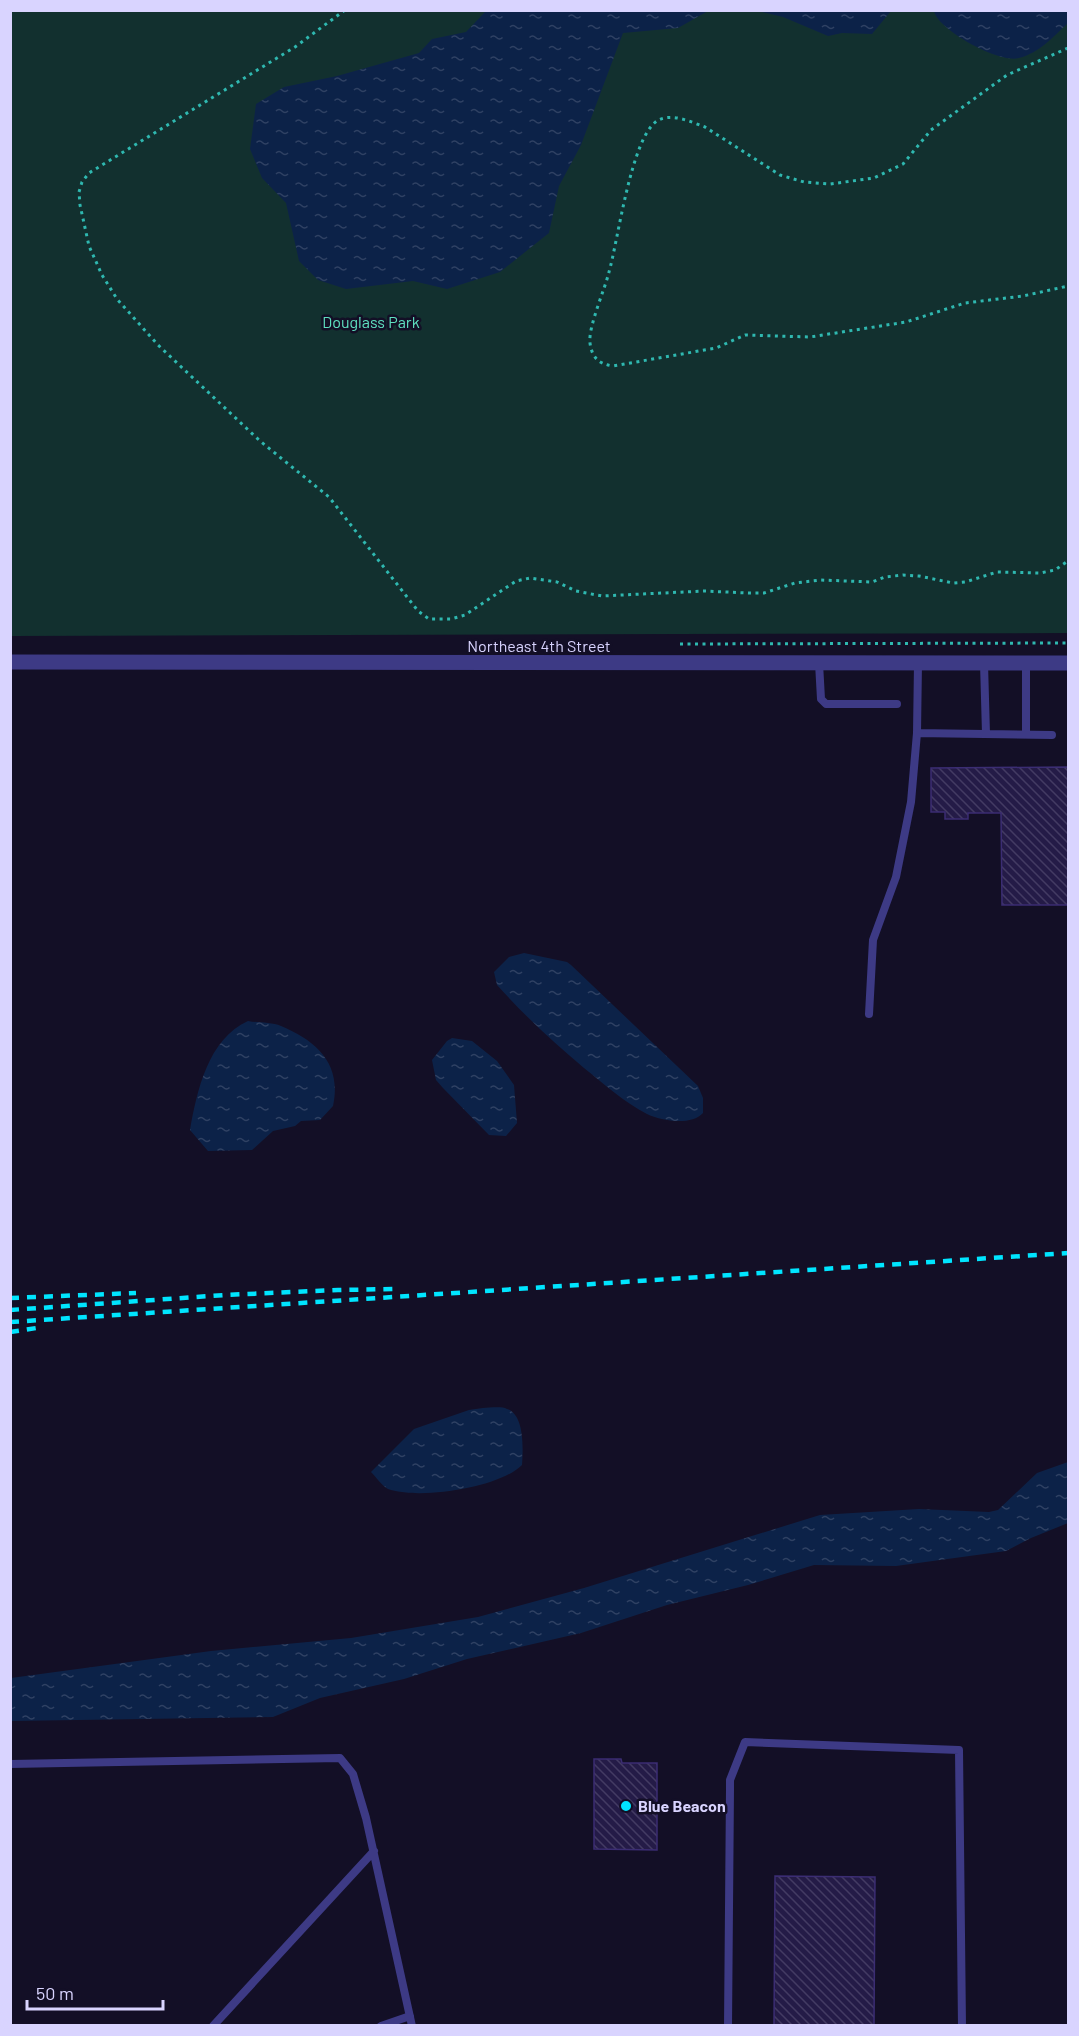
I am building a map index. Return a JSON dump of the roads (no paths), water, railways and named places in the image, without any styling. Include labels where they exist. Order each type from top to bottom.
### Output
[{"type":"street","name":"Northeast 4th Street","points":[[10,663],[1068,663]]},
{"type":"lane","points":[[819,663],[819,692],[826,704],[897,704]]},
{"type":"lane","points":[[869,1014],[873,940],[896,877],[911,802],[917,733],[918,663]]},
{"type":"lane","points":[[984,663],[986,734]]},
{"type":"lane","points":[[1026,663],[1026,734]]},
{"type":"lane","points":[[917,733],[1052,735]]},
{"type":"lane","points":[[728,2025],[730,1780],[745,1742],[959,1750],[962,2025]]},
{"type":"lane","points":[[10,1764],[340,1758],[352,1774],[366,1818],[412,2025]]},
{"type":"lane","points":[[213,2025],[374,1851]]},
{"type":"lane","points":[[381,2025],[410,2016]]},
{"type":"water","points":[[497,10],[708,11],[678,28],[623,33],[581,145],[559,186],[549,233],[500,272],[447,289],[413,281],[346,289],[318,280],[299,261],[286,203],[262,178],[250,149],[256,104],[284,87],[337,76],[419,53],[432,39],[466,32],[485,12]]},
{"type":"water","points":[[758,11],[891,11],[872,34],[842,33],[828,36],[783,17]]},
{"type":"water","points":[[934,11],[1068,11],[1068,23],[1033,52],[1019,58],[1010,58],[985,51],[958,36],[938,19]]},
{"type":"water","points":[[524,953],[567,962],[571,965],[698,1086],[703,1098],[703,1113],[684,1121],[660,1119],[647,1114],[614,1092],[561,1048],[497,985],[494,972],[509,957]]},
{"type":"water","points":[[248,1021],[281,1026],[316,1047],[330,1066],[334,1078],[333,1106],[320,1120],[301,1121],[295,1126],[273,1131],[252,1150],[208,1151],[190,1130],[196,1099],[214,1053],[234,1029]]},
{"type":"water","points":[[452,1038],[472,1041],[497,1061],[514,1085],[517,1123],[506,1136],[489,1135],[436,1080],[432,1060]]},
{"type":"water","points":[[505,1408],[517,1418],[522,1434],[522,1465],[511,1473],[478,1486],[419,1493],[388,1489],[371,1472],[414,1429],[469,1410]]},
{"type":"water","points":[[1068,1462],[1068,1523],[1006,1551],[896,1566],[814,1565],[748,1585],[667,1605],[581,1633],[467,1659],[404,1679],[320,1698],[273,1717],[11,1721],[11,1678],[211,1651],[351,1638],[478,1617],[584,1588],[820,1515],[919,1509],[989,1512],[998,1510],[1037,1473]]},
{"type":"railway","points":[[10,1322],[1068,1253]]},
{"type":"railway","points":[[10,1310],[225,1295],[394,1289]]},
{"type":"railway","points":[[10,1298],[136,1293]]},
{"type":"railway","points":[[10,1332],[43,1327]]},
{"type":"place","name":"Blue Beacon","points":[[626,1806]]},
{"type":"park label","name":"Douglass Park","points":[[371,322]]}]
